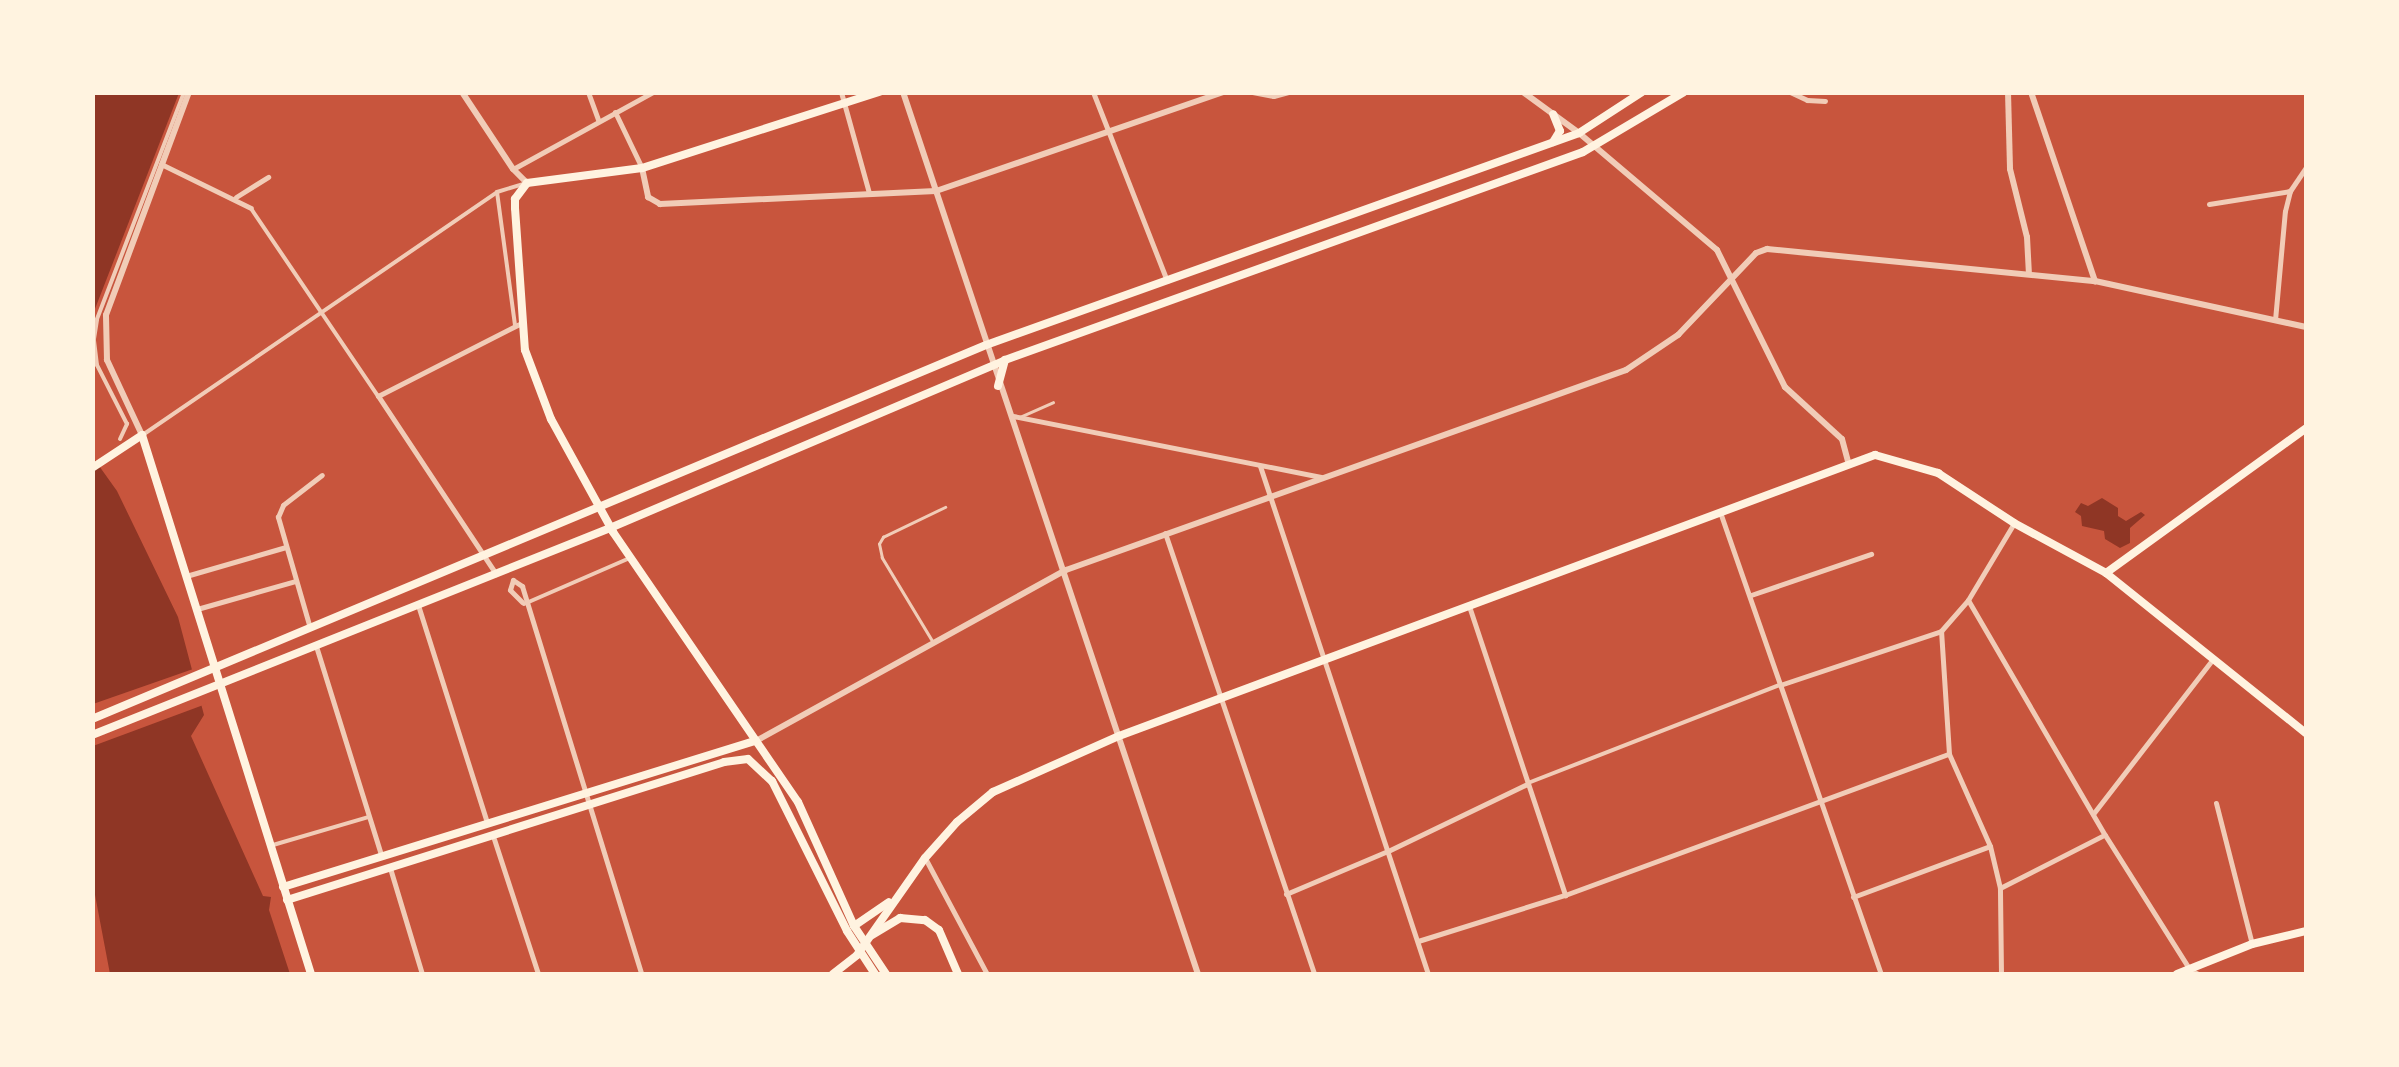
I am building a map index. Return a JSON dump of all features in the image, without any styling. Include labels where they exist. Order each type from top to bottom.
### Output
[{"type":"main road","points":[[851,929],[798,802],[610,528],[551,419],[518,324],[514,208],[520,190],[528,183],[642,168],[880,92]]},
{"type":"main road","points":[[92,719],[196,680],[986,346],[1579,133],[1642,92]]},
{"type":"main road","points":[[92,735],[610,528],[1005,360],[1596,146],[1684,92]]},
{"type":"main road","points":[[1552,142],[1560,131],[1553,114]]},
{"type":"main road","points":[[998,386],[1005,360]]},
{"type":"main road","points":[[2106,573],[2306,428]]},
{"type":"main road","points":[[92,468],[122,443],[142,434],[310,974]]},
{"type":"main road","points":[[864,944],[925,858],[957,822],[993,792],[1119,736],[1848,461],[1884,455],[1938,472],[2014,523],[2106,573],[2215,656],[2306,733]]},
{"type":"main road","points":[[284,887],[756,741]]},
{"type":"main road","points":[[288,900],[494,839],[734,760],[748,759],[762,768],[851,929],[886,974]]},
{"type":"main road","points":[[851,929],[893,900]]},
{"type":"main road","points":[[834,974],[864,944],[900,918],[925,920],[940,930],[958,974]]},
{"type":"main road","points":[[2177,974],[2194,972],[2252,944],[2306,931]]},
{"type":"main road","points":[[864,944],[875,974]]},
{"type":"street","points":[[186,92],[104,328],[107,360],[142,434],[320,309],[497,192],[528,183]]},
{"type":"street","points":[[122,443],[128,424],[97,365],[97,318],[186,92]]},
{"type":"street","points":[[462,92],[513,169],[528,183]]},
{"type":"street","points":[[588,92],[598,120]]},
{"type":"street","points":[[513,169],[652,92]]},
{"type":"street","points":[[841,92],[869,193]]},
{"type":"street","points":[[903,92],[998,386],[1014,417],[1198,974]]},
{"type":"street","points":[[1093,92],[1167,280]]},
{"type":"street","points":[[615,112],[642,168],[648,198],[660,204],[936,191],[1223,92]]},
{"type":"street","points":[[1253,92],[1288,93]]},
{"type":"street","points":[[1524,92],[1596,146],[1702,236],[1734,276],[1785,388],[1842,439],[1848,461]]},
{"type":"street","points":[[1790,92],[1806,100],[1825,101]]},
{"type":"street","points":[[2008,92],[2010,170],[2028,237],[2029,274]]},
{"type":"street","points":[[2032,92],[2096,282]]},
{"type":"street","points":[[161,164],[251,208],[496,574]]},
{"type":"street","points":[[2275,320],[2290,190],[2306,166]]},
{"type":"street","points":[[235,198],[268,178]]},
{"type":"street","points":[[2209,204],[2290,190]]},
{"type":"street","points":[[378,396],[518,324],[497,192]]},
{"type":"street","points":[[756,741],[1066,570],[1626,370],[1678,335],[1756,253],[1772,248],[2096,282],[2306,327]]},
{"type":"street","points":[[1014,417],[1324,478]]},
{"type":"street","points":[[1260,466],[1428,974]]},
{"type":"street","points":[[311,630],[278,511],[322,475]]},
{"type":"street","points":[[1720,510],[1881,974]]},
{"type":"street","points":[[1286,894],[1388,852],[1528,784],[1780,685],[1941,631],[1968,600],[2014,523]]},
{"type":"street","points":[[1165,534],[1314,974]]},
{"type":"street","points":[[186,576],[286,547]]},
{"type":"street","points":[[1751,595],[1871,554]]},
{"type":"street","points":[[630,558],[524,604],[641,974]]},
{"type":"street","points":[[197,609],[296,581]]},
{"type":"street","points":[[1968,600],[2105,835],[2194,972]]},
{"type":"street","points":[[418,605],[487,823]]},
{"type":"street","points":[[1468,606],[1566,895]]},
{"type":"street","points":[[1941,631],[1949,754],[1990,846],[2000,888],[2001,974]]},
{"type":"street","points":[[316,646],[380,855]]},
{"type":"street","points":[[2093,814],[2215,656]]},
{"type":"street","points":[[1418,942],[1566,895],[1949,754]]},
{"type":"street","points":[[2216,804],[2252,944]]},
{"type":"street","points":[[270,846],[369,816]]},
{"type":"street","points":[[2000,888],[2105,835]]},
{"type":"street","points":[[494,839],[538,974]]},
{"type":"street","points":[[1853,897],[1990,846]]},
{"type":"street","points":[[925,858],[987,974]]},
{"type":"street","points":[[390,868],[422,974]]},
{"type":"lane","points":[[1014,417],[1052,402]]},
{"type":"lane","points":[[932,642],[882,558],[879,544],[883,537],[945,507]]},
{"type":"shaded area","points":[[92,93],[179,93],[93,314],[92,314]]},
{"type":"shaded area","points":[[92,456],[117,491],[178,617],[204,715],[191,736],[263,896],[271,897],[269,910],[290,974],[110,974],[92,879]]},
{"type":"shaded area","points":[[2102,498],[2118,508],[2118,516],[2126,521],[2141,512],[2145,515],[2130,528],[2130,543],[2120,548],[2105,539],[2104,531],[2082,526],[2081,516],[2075,512],[2081,503],[2088,506]]},
{"type":"pier","points":[[196,668],[206,704],[93,746],[93,704]]}]
